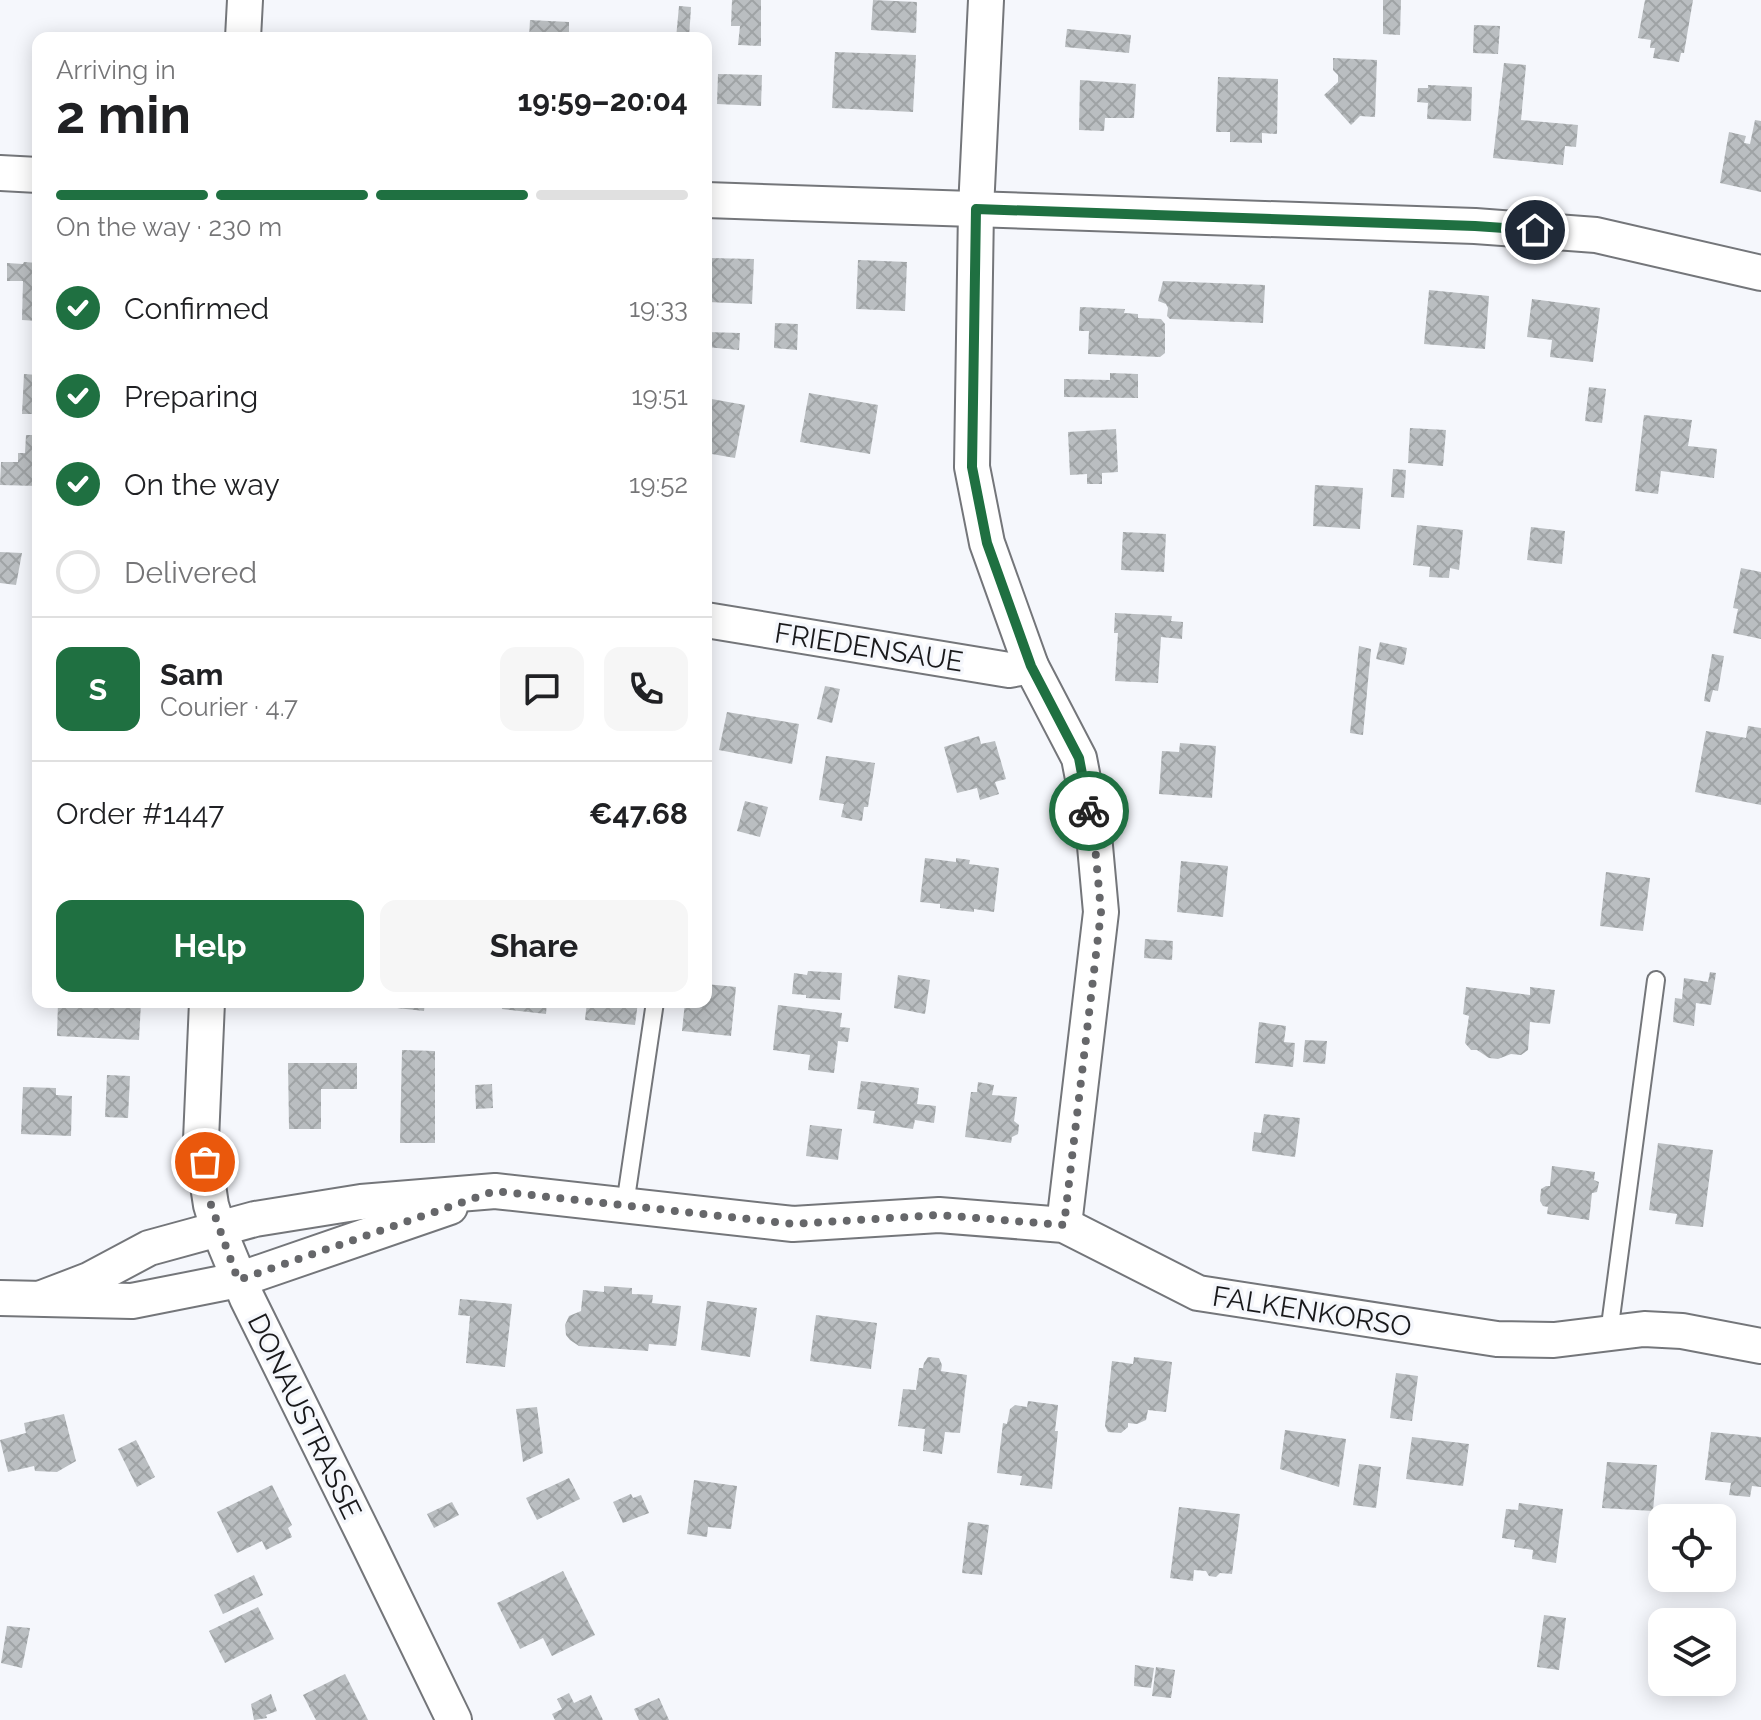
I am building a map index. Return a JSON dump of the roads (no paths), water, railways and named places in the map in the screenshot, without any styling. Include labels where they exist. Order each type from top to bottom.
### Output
[{"type":"street","points":[[243,32],[245,0]]},
{"type":"street","points":[[986,0],[976,209],[972,467],[987,543],[1031,666],[1079,758],[1094,835],[1101,912],[1064,1225]]},
{"type":"street","points":[[0,173],[32,175]]},
{"type":"street","points":[[712,200],[1475,226],[1596,235],[1761,273]]},
{"type":"street","name":"FRIEDENSAUE","points":[[712,621],[1009,670],[1031,666]]},
{"type":"street","name":"DONAUSTRASSE","points":[[207,1008],[201,1140],[211,1205],[218,1228],[238,1280],[454,1720]]},
{"type":"street","name":"FALKENKORSO","points":[[42,1298],[89,1280],[149,1248],[255,1219],[361,1202],[495,1191],[793,1224],[939,1215],[1064,1225],[1198,1293],[1497,1339],[1554,1340],[1644,1329],[1682,1331],[1761,1346]]},
{"type":"street","name":"FALKENKORSO","points":[[0,1298],[132,1301],[238,1280],[495,1191]]},
{"type":"lane","points":[[1609,1333],[1656,980]]},
{"type":"lane","points":[[625,1205],[654,1008]]}]
